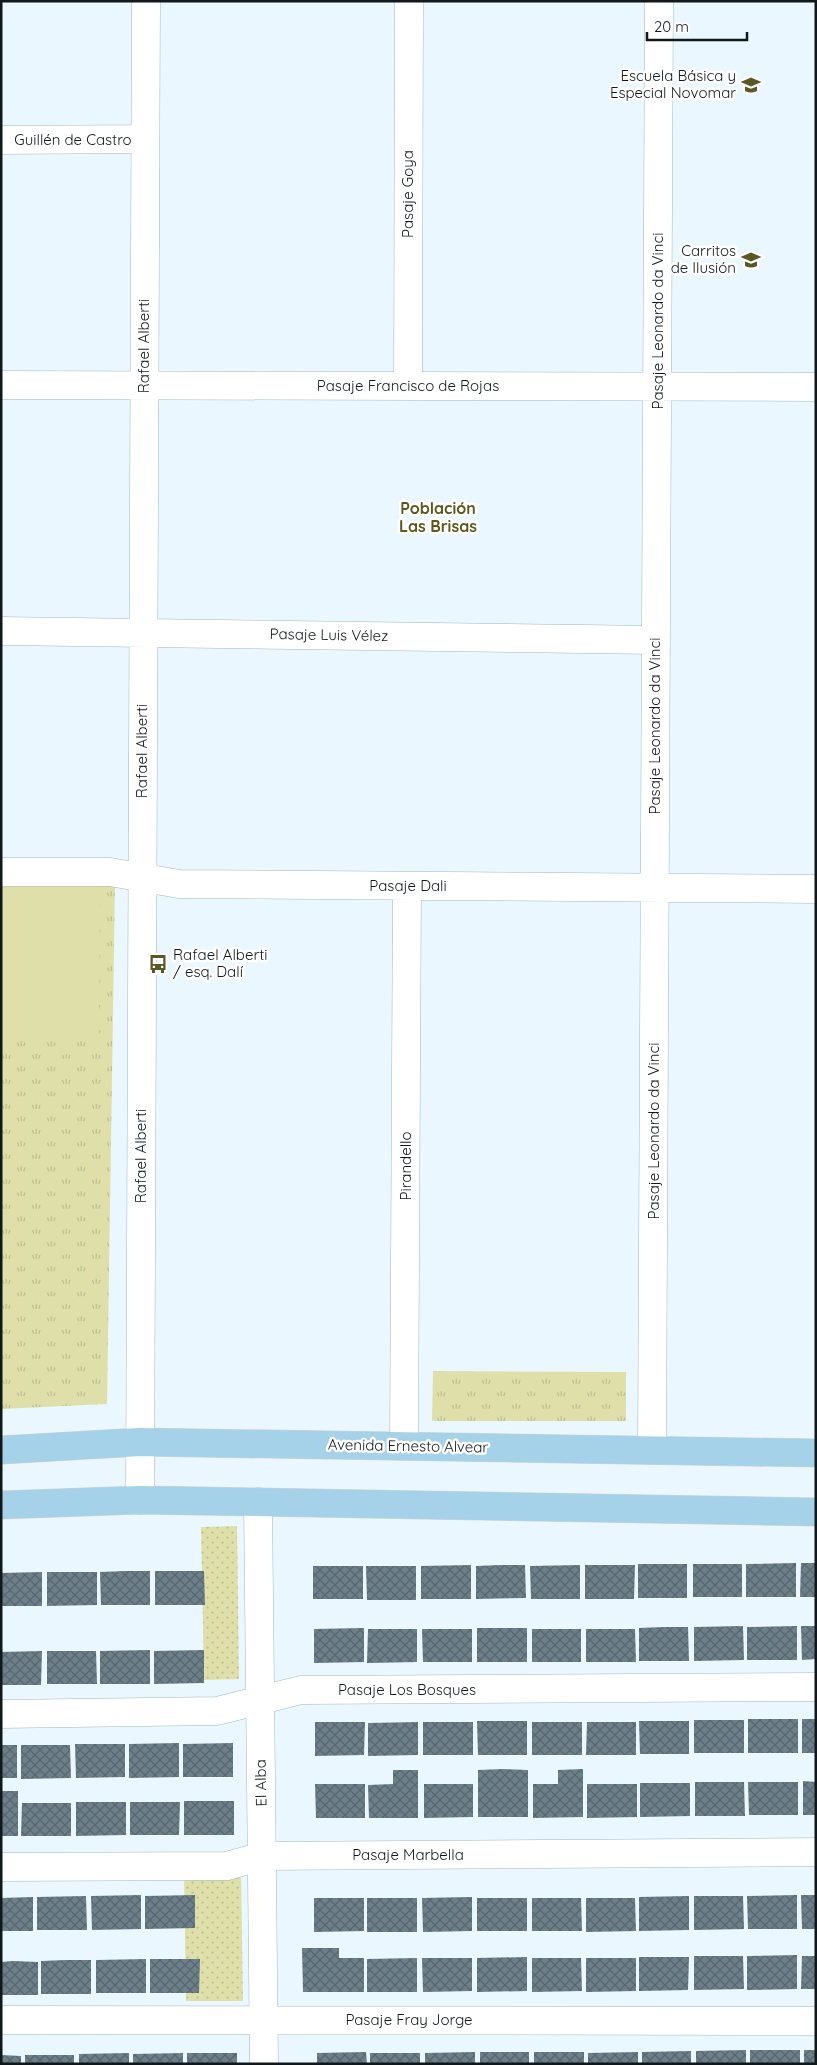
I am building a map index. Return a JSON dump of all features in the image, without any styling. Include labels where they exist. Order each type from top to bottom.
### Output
[{"type":"main road","name":"Avenida Ernesto Alvear","points":[[1,1450],[140,1442],[816,1453]]},
{"type":"main road","points":[[1,1505],[140,1500],[816,1512]]},
{"type":"street","name":"Rafael Alberti","points":[[140,1500],[146,1]]},
{"type":"street","name":"Pasaje Goya","points":[[408,1],[408,386]]},
{"type":"street","name":"Pasaje Leonardo da Vinci","points":[[652,1450],[659,1]]},
{"type":"street","name":"Guillén de Castro","points":[[1,140],[145,139]]},
{"type":"street","name":"Pasaje Francisco de Rojas","points":[[1,385],[816,387]]},
{"type":"street","name":"Pasaje Luis Vélez","points":[[1,631],[656,640]]},
{"type":"street","name":"Pasaje Dali","points":[[1,872],[110,872],[179,884],[816,889]]},
{"type":"street","name":"Pirandello","points":[[404,1446],[408,886]]},
{"type":"street","name":"El Alba","points":[[258,1502],[264,2064]]},
{"type":"street","name":"Pasaje Los Bosques","points":[[1,1714],[217,1711],[301,1690],[816,1687]]},
{"type":"street","name":"Pasaje Marbella","points":[[1,1867],[227,1866],[262,1856],[816,1852]]},
{"type":"street","name":"Pasaje Fray Jorge","points":[[1,2020],[816,2021]]},
{"type":"green space","points":[[1,881],[115,883],[107,1404],[1,1409]]},
{"type":"green space","points":[[100,887],[99,1039],[1,1039],[1,889]]},
{"type":"green space","points":[[433,1371],[626,1372],[626,1421],[432,1421]]},
{"type":"green space","points":[[237,1526],[239,1679],[204,1680],[201,1527]]},
{"type":"green space","points":[[184,1874],[241,1874],[243,2001],[186,2001]]},
{"type":"building","points":[[796,1563],[796,1597],[746,1597],[746,1564]]},
{"type":"building","points":[[801,1563],[816,1563],[816,1597],[800,1597]]},
{"type":"building","points":[[638,1564],[687,1564],[687,1598],[638,1598]]},
{"type":"building","points":[[693,1564],[742,1564],[742,1597],[693,1597]]},
{"type":"building","points":[[471,1565],[471,1599],[421,1599],[421,1566]]},
{"type":"building","points":[[525,1565],[526,1598],[476,1599],[476,1566]]},
{"type":"building","points":[[580,1565],[580,1599],[531,1599],[530,1566]]},
{"type":"building","points":[[585,1565],[635,1565],[634,1599],[585,1599]]},
{"type":"building","points":[[313,1566],[363,1566],[363,1599],[313,1599]]},
{"type":"building","points":[[366,1566],[416,1566],[416,1600],[367,1600]]},
{"type":"building","points":[[150,1571],[150,1605],[101,1605],[100,1572]]},
{"type":"building","points":[[155,1571],[204,1571],[205,1605],[155,1605]]},
{"type":"building","points":[[42,1572],[42,1606],[1,1606],[1,1573]]},
{"type":"building","points":[[47,1572],[97,1572],[97,1605],[47,1606]]},
{"type":"building","points":[[743,1626],[744,1660],[694,1661],[694,1627]]},
{"type":"building","points":[[797,1626],[797,1660],[747,1660],[747,1627]]},
{"type":"building","points":[[801,1626],[816,1626],[816,1659],[802,1660]]},
{"type":"building","points":[[688,1627],[689,1661],[639,1661],[639,1628]]},
{"type":"building","points":[[364,1628],[364,1662],[314,1663],[314,1629]]},
{"type":"building","points":[[477,1628],[527,1628],[527,1662],[477,1662]]},
{"type":"building","points":[[368,1629],[417,1629],[417,1662],[367,1663]]},
{"type":"building","points":[[422,1629],[472,1629],[472,1662],[423,1662]]},
{"type":"building","points":[[532,1629],[581,1629],[581,1662],[532,1662]]},
{"type":"building","points":[[586,1629],[635,1629],[636,1662],[586,1662]]},
{"type":"building","points":[[150,1650],[150,1684],[100,1684],[100,1651]]},
{"type":"building","points":[[204,1650],[204,1683],[154,1684],[154,1651]]},
{"type":"building","points":[[42,1651],[41,1685],[1,1685],[1,1652]]},
{"type":"building","points":[[47,1651],[96,1651],[97,1684],[47,1684]]},
{"type":"building","points":[[748,1719],[798,1719],[798,1753],[748,1753]]},
{"type":"building","points":[[802,1719],[816,1719],[816,1753],[802,1753]]},
{"type":"building","points":[[694,1720],[744,1720],[744,1753],[694,1753]]},
{"type":"building","points":[[477,1721],[527,1721],[527,1755],[478,1755]]},
{"type":"building","points":[[639,1721],[689,1721],[689,1754],[640,1754]]},
{"type":"building","points":[[315,1722],[365,1722],[364,1755],[315,1756]]},
{"type":"building","points":[[418,1722],[418,1755],[368,1756],[368,1723]]},
{"type":"building","points":[[423,1722],[473,1722],[473,1755],[423,1755]]},
{"type":"building","points":[[532,1722],[582,1722],[582,1755],[532,1755]]},
{"type":"building","points":[[587,1722],[636,1722],[636,1755],[586,1755]]},
{"type":"building","points":[[179,1743],[179,1777],[129,1778],[129,1744]]},
{"type":"building","points":[[233,1743],[233,1777],[183,1777],[183,1744]]},
{"type":"building","points":[[75,1744],[125,1744],[125,1777],[76,1778]]},
{"type":"building","points":[[1,1745],[17,1745],[17,1778],[1,1778]]},
{"type":"building","points":[[21,1745],[70,1745],[71,1778],[21,1779]]},
{"type":"building","points":[[583,1769],[583,1817],[533,1818],[533,1784],[558,1784],[558,1770]]},
{"type":"building","points":[[393,1770],[418,1770],[418,1818],[369,1818],[368,1785],[393,1784]]},
{"type":"building","points":[[478,1770],[528,1770],[528,1817],[478,1817]]},
{"type":"building","points":[[803,1781],[816,1782],[816,1815],[803,1815]]},
{"type":"building","points":[[695,1782],[744,1782],[745,1816],[695,1816]]},
{"type":"building","points":[[748,1782],[798,1782],[798,1815],[749,1815]]},
{"type":"building","points":[[640,1783],[690,1783],[690,1816],[640,1817]]},
{"type":"building","points":[[315,1784],[365,1784],[365,1818],[316,1818]]},
{"type":"building","points":[[424,1784],[473,1784],[473,1817],[424,1818]]},
{"type":"building","points":[[587,1784],[637,1784],[637,1817],[587,1818]]},
{"type":"building","points":[[1,1791],[18,1791],[18,1836],[1,1836]]},
{"type":"building","points":[[184,1801],[234,1801],[234,1835],[184,1835]]},
{"type":"building","points":[[76,1802],[126,1802],[126,1835],[76,1836]]},
{"type":"building","points":[[130,1802],[180,1802],[179,1835],[130,1835]]},
{"type":"building","points":[[22,1803],[71,1803],[71,1836],[21,1836]]},
{"type":"building","points":[[141,1895],[141,1929],[92,1930],[91,1896]]},
{"type":"building","points":[[195,1895],[195,1928],[145,1929],[145,1896]]},
{"type":"building","points":[[797,1895],[797,1929],[748,1929],[747,1896]]},
{"type":"building","points":[[801,1895],[816,1895],[816,1929],[802,1929]]},
{"type":"building","points":[[86,1896],[87,1930],[37,1930],[37,1897]]},
{"type":"building","points":[[689,1896],[689,1930],[639,1931],[639,1897]]},
{"type":"building","points":[[694,1896],[743,1896],[744,1929],[694,1930]]},
{"type":"building","points":[[33,1897],[33,1931],[1,1931],[1,1898]]},
{"type":"building","points":[[472,1897],[472,1931],[423,1932],[422,1898]]},
{"type":"building","points":[[314,1898],[364,1898],[364,1931],[314,1932]]},
{"type":"building","points":[[367,1898],[417,1898],[417,1932],[367,1932]]},
{"type":"building","points":[[477,1898],[527,1898],[527,1931],[477,1931]]},
{"type":"building","points":[[532,1898],[581,1898],[582,1931],[532,1931]]},
{"type":"building","points":[[586,1898],[635,1898],[636,1931],[586,1932]]},
{"type":"building","points":[[302,1948],[339,1948],[339,1958],[364,1958],[364,1992],[303,1992]]},
{"type":"building","points":[[797,1955],[797,1989],[747,1990],[747,1956]]},
{"type":"building","points":[[694,1956],[743,1956],[744,1989],[694,1990]]},
{"type":"building","points":[[802,1956],[816,1956],[816,1989],[801,1989]]},
{"type":"building","points":[[527,1957],[527,1991],[477,1992],[477,1958]]},
{"type":"building","points":[[639,1957],[689,1957],[688,1990],[639,1991]]},
{"type":"building","points":[[417,1958],[417,1992],[367,1992],[367,1959]]},
{"type":"building","points":[[422,1958],[472,1958],[472,1991],[423,1992]]},
{"type":"building","points":[[532,1958],[581,1958],[582,1991],[532,1992]]},
{"type":"building","points":[[586,1958],[636,1958],[636,1991],[586,1992]]},
{"type":"building","points":[[146,1959],[146,1993],[96,1993],[96,1960]]},
{"type":"building","points":[[150,1959],[200,1959],[199,1993],[150,1993]]},
{"type":"building","points":[[91,1960],[91,1994],[41,1994],[41,1961]]},
{"type":"building","points":[[1,1962],[38,1962],[38,1995],[1,1995]]},
{"type":"building","points":[[746,2050],[746,2064],[696,2064],[696,2051]]},
{"type":"building","points":[[750,2050],[800,2050],[800,2064],[750,2064]]},
{"type":"building","points":[[804,2050],[816,2050],[816,2064],[804,2064]]},
{"type":"building","points":[[691,2051],[691,2064],[642,2064],[642,2052]]},
{"type":"building","points":[[366,2052],[367,2064],[317,2064],[317,2053]]},
{"type":"building","points":[[475,2052],[475,2064],[425,2064],[425,2053]]},
{"type":"building","points":[[480,2052],[529,2052],[529,2064],[480,2064]]},
{"type":"building","points":[[534,2052],[584,2052],[584,2064],[534,2064]]},
{"type":"building","points":[[638,2052],[638,2064],[588,2064],[588,2053]]},
{"type":"building","points":[[129,2053],[129,2064],[79,2064],[79,2054]]},
{"type":"building","points":[[183,2053],[183,2064],[133,2064],[133,2054]]},
{"type":"building","points":[[187,2053],[237,2053],[237,2064],[187,2064]]},
{"type":"building","points":[[370,2053],[420,2053],[420,2064],[370,2064]]},
{"type":"building","points":[[1,2055],[21,2056],[21,2064],[1,2064]]},
{"type":"building","points":[[25,2055],[74,2055],[74,2064],[25,2064]]},
{"type":"place","name":"Escuela Básica y Especial Novomar","points":[[751,85]]},
{"type":"place","name":"Carritos de Ilusión","points":[[751,260]]},
{"type":"place","name":"Rafael Alberti / esq. Dalí","points":[[158,964]]},
{"type":"district","name":"Población Las Brisas","points":[[438,517]]}]
